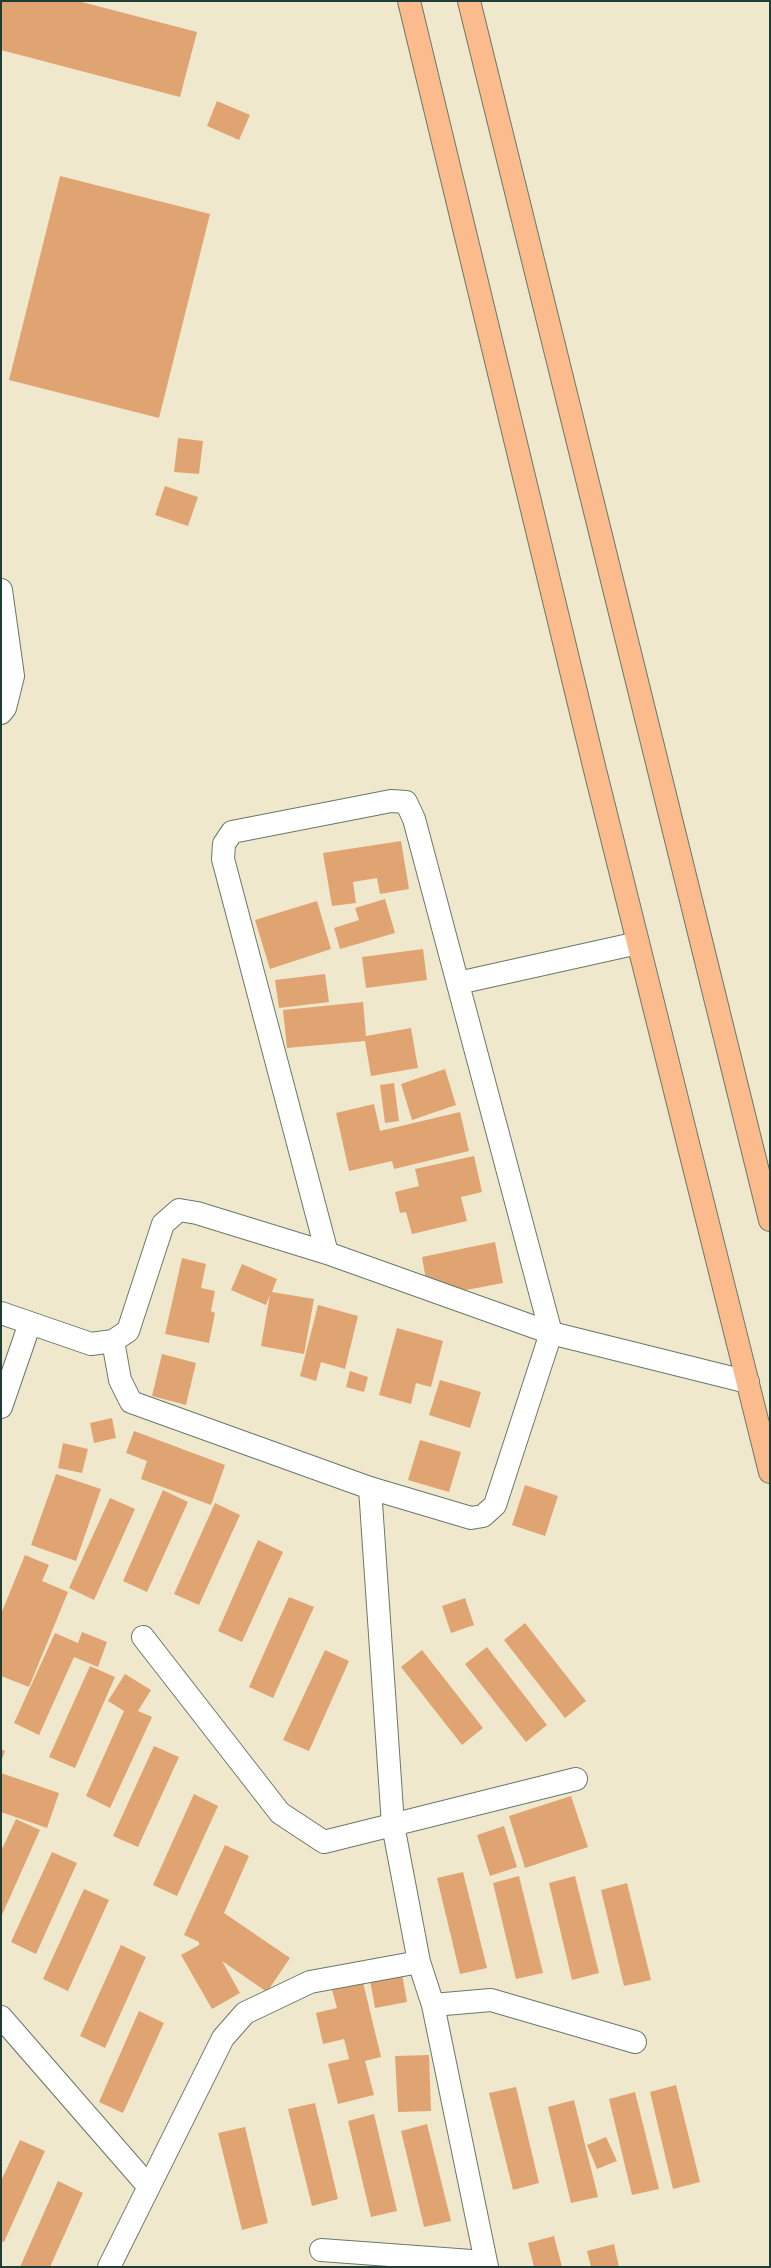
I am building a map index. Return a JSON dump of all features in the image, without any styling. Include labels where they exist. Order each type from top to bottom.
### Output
[{"type":"main road","points":[[409,1],[638,943],[770,1472]]},
{"type":"main road","points":[[469,1],[770,1220]]},
{"type":"street","points":[[1,590],[13,676],[5,708],[1,713]]},
{"type":"street","points":[[112,1342],[120,1380],[131,1402],[370,1488],[471,1518],[483,1516],[496,1505],[550,1332],[414,819],[406,802],[391,801],[232,832],[224,844],[223,859],[327,1253]]},
{"type":"street","points":[[458,983],[638,943]]},
{"type":"street","points":[[1,1313],[91,1344],[112,1342],[128,1331],[163,1224],[179,1210],[197,1213],[327,1253],[550,1332],[748,1382]]},
{"type":"street","points":[[1,1407],[30,1323]]},
{"type":"street","points":[[321,2250],[486,2264],[433,2005],[419,1962],[392,1825],[370,1488]]},
{"type":"street","points":[[143,1638],[280,1813],[324,1842],[576,1779]]},
{"type":"street","points":[[109,2267],[223,2038],[245,2013],[310,1982],[419,1962]]},
{"type":"street","points":[[433,2005],[491,2000],[635,2042]]},
{"type":"street","points":[[1,2017],[149,2187]]},
{"type":"building","points":[[1,1],[78,1],[197,32],[180,97],[1,50]]},
{"type":"building","points":[[217,101],[250,115],[239,140],[207,126]]},
{"type":"building","points":[[60,176],[210,214],[159,418],[9,380]]},
{"type":"building","points":[[178,438],[203,441],[199,474],[174,472]]},
{"type":"building","points":[[165,486],[198,497],[188,526],[155,515]]},
{"type":"building","points":[[401,841],[409,889],[380,894],[377,878],[353,882],[356,903],[332,906],[323,853]]},
{"type":"building","points":[[385,899],[395,933],[340,949],[334,928],[359,920],[355,908]]},
{"type":"building","points":[[317,901],[331,949],[270,969],[255,920]]},
{"type":"building","points":[[423,949],[427,980],[366,988],[362,957]]},
{"type":"building","points":[[325,974],[329,1002],[279,1008],[275,980]]},
{"type":"building","points":[[363,1002],[366,1036],[411,1028],[418,1068],[371,1076],[365,1041],[287,1048],[283,1010]]},
{"type":"building","points":[[445,1069],[456,1105],[412,1120],[401,1084]]},
{"type":"building","points":[[394,1083],[399,1121],[385,1123],[380,1085]]},
{"type":"building","points":[[374,1104],[380,1131],[460,1112],[469,1151],[394,1169],[392,1161],[349,1171],[336,1113]]},
{"type":"building","points":[[474,1156],[482,1192],[461,1197],[467,1221],[412,1234],[406,1212],[400,1213],[395,1192],[419,1186],[415,1169]]},
{"type":"building","points":[[495,1242],[503,1283],[429,1297],[422,1257]]},
{"type":"building","points":[[182,1258],[206,1264],[201,1288],[215,1291],[211,1311],[215,1313],[209,1343],[165,1334]]},
{"type":"building","points":[[242,1264],[277,1279],[272,1292],[314,1299],[304,1354],[261,1346],[270,1294],[266,1305],[231,1290]]},
{"type":"building","points":[[318,1305],[358,1316],[345,1369],[321,1362],[316,1381],[300,1376]]},
{"type":"building","points":[[397,1328],[443,1341],[431,1387],[416,1383],[411,1404],[379,1395]]},
{"type":"building","points":[[162,1354],[196,1363],[186,1405],[152,1396]]},
{"type":"building","points":[[350,1371],[368,1377],[364,1392],[346,1387]]},
{"type":"building","points":[[440,1380],[481,1392],[470,1428],[429,1415]]},
{"type":"building","points":[[112,1418],[116,1438],[94,1443],[90,1423]]},
{"type":"building","points":[[134,1431],[225,1465],[211,1505],[141,1479],[147,1461],[126,1453]]},
{"type":"building","points":[[420,1440],[461,1452],[449,1492],[408,1480]]},
{"type":"building","points":[[63,1443],[88,1449],[82,1473],[58,1468]]},
{"type":"building","points":[[56,1474],[101,1489],[76,1561],[31,1545]]},
{"type":"building","points":[[525,1485],[558,1496],[545,1536],[512,1525]]},
{"type":"building","points":[[163,1490],[188,1502],[147,1592],[123,1581]]},
{"type":"building","points":[[110,1498],[135,1509],[94,1600],[69,1588]]},
{"type":"building","points":[[215,1503],[240,1515],[199,1605],[174,1594]]},
{"type":"building","points":[[258,1540],[283,1552],[242,1642],[218,1631]]},
{"type":"building","points":[[25,1555],[49,1565],[42,1581],[68,1592],[29,1687],[1,1676],[1,1614]]},
{"type":"building","points":[[289,1597],[314,1607],[273,1698],[249,1687]]},
{"type":"building","points":[[465,1598],[474,1625],[451,1633],[442,1606]]},
{"type":"building","points":[[525,1623],[586,1701],[565,1718],[504,1640]]},
{"type":"building","points":[[82,1632],[107,1642],[98,1667],[74,1657],[39,1735],[14,1723],[55,1633],[78,1643]]},
{"type":"building","points":[[487,1647],[547,1725],[526,1742],[465,1664]]},
{"type":"building","points":[[325,1650],[349,1661],[309,1751],[283,1740]]},
{"type":"building","points":[[422,1650],[483,1728],[462,1745],[401,1667]]},
{"type":"building","points":[[90,1666],[115,1677],[75,1768],[49,1757]]},
{"type":"building","points":[[125,1674],[151,1690],[138,1711],[152,1717],[110,1808],[86,1796],[124,1711],[108,1701]]},
{"type":"building","points":[[154,1746],[179,1757],[138,1847],[113,1836]]},
{"type":"building","points":[[1,1749],[5,1751],[1,1762]]},
{"type":"building","points":[[1,1773],[59,1793],[47,1828],[1,1812]]},
{"type":"building","points":[[194,1794],[218,1806],[177,1896],[153,1885]]},
{"type":"building","points":[[571,1796],[588,1847],[525,1868],[509,1816]]},
{"type":"building","points":[[16,1819],[40,1830],[1,1917],[1,1851]]},
{"type":"building","points":[[504,1826],[517,1867],[490,1876],[477,1835]]},
{"type":"building","points":[[225,1845],[249,1856],[224,1913],[290,1958],[267,1992],[222,1961],[240,1993],[212,2009],[181,1955],[199,1945],[199,1942],[184,1935]]},
{"type":"building","points":[[52,1852],[77,1863],[36,1954],[11,1942]]},
{"type":"building","points":[[463,1872],[487,1968],[460,1974],[437,1878]]},
{"type":"building","points":[[519,1876],[543,1973],[516,1979],[493,1883]]},
{"type":"building","points":[[575,1876],[599,1973],[572,1980],[549,1883]]},
{"type":"building","points":[[627,1883],[651,1980],[624,1986],[601,1890]]},
{"type":"building","points":[[84,1889],[109,1900],[68,1991],[43,1979]]},
{"type":"building","points":[[121,1945],[146,1957],[105,2048],[80,2036]]},
{"type":"building","points":[[402,1974],[407,2002],[375,2008],[370,1980]]},
{"type":"building","points":[[363,1982],[381,2057],[365,2061],[374,2095],[338,2104],[328,2064],[349,2059],[344,2039],[323,2044],[316,2013],[337,2008],[332,1990]]},
{"type":"building","points":[[139,2011],[164,2023],[123,2113],[99,2102]]},
{"type":"building","points":[[429,2055],[431,2111],[398,2112],[395,2056]]},
{"type":"building","points":[[676,2085],[700,2182],[673,2189],[650,2092]]},
{"type":"building","points":[[516,2087],[539,2183],[513,2190],[489,2093]]},
{"type":"building","points":[[635,2092],[659,2189],[632,2195],[609,2099]]},
{"type":"building","points":[[574,2100],[598,2197],[571,2203],[548,2107]]},
{"type":"building","points":[[315,2103],[338,2199],[312,2206],[288,2109]]},
{"type":"building","points":[[374,2114],[397,2211],[371,2217],[348,2121]]},
{"type":"building","points":[[427,2124],[451,2221],[424,2227],[401,2131]]},
{"type":"building","points":[[245,2127],[268,2223],[242,2230],[218,2133]]},
{"type":"building","points":[[606,2137],[617,2161],[597,2169],[587,2145]]},
{"type":"building","points":[[20,2140],[45,2151],[4,2242],[1,2241],[1,2181]]},
{"type":"building","points":[[58,2181],[83,2193],[50,2267],[20,2267]]},
{"type":"building","points":[[554,2236],[562,2267],[534,2267],[528,2243]]},
{"type":"building","points":[[614,2244],[619,2267],[591,2267],[587,2251]]}]
